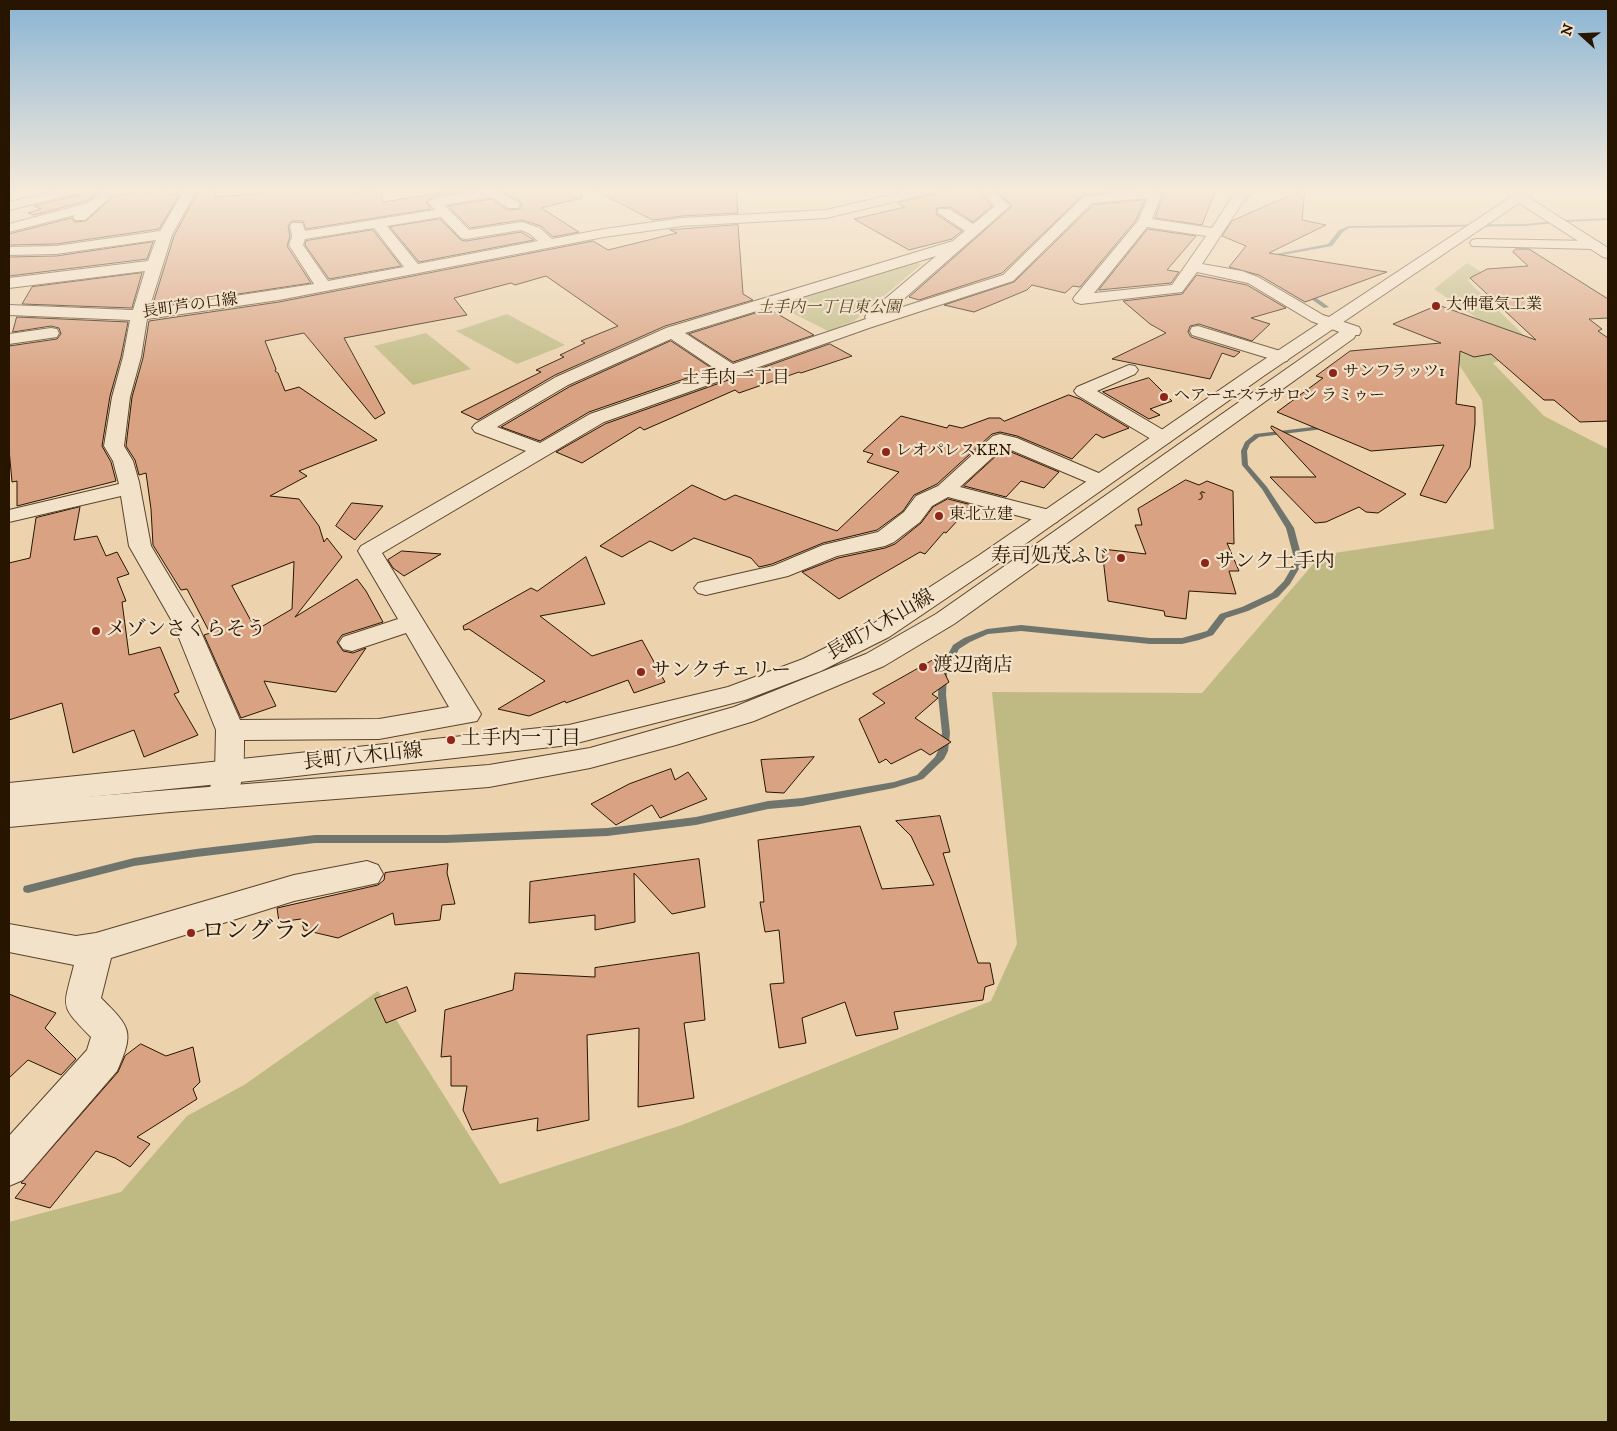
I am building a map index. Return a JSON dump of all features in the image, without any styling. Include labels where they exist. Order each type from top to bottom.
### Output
[{"type":"street","points":[[157,256],[139,315],[132,357],[121,397],[114,446],[123,461],[130,488],[140,546],[185,623],[230,730],[226,784]]},
{"type":"street","points":[[303,256],[323,286]]},
{"type":"street","points":[[403,256],[414,269]]},
{"type":"street","name":"長町芦の口線","points":[[12,309],[139,315],[279,295],[485,256]]},
{"type":"street","points":[[542,450],[482,428],[562,381],[672,332],[921,256]]},
{"type":"street","points":[[863,325],[945,256]]},
{"type":"street","points":[[230,730],[379,729],[466,714],[369,551],[597,418],[863,325],[1008,278],[1031,256]]},
{"type":"street","points":[[1116,256],[1081,299],[1177,289],[1200,256]]},
{"type":"street","name":"長町八木山線","points":[[9,794],[226,784],[569,735],[653,716],[735,694],[812,665],[880,631],[1281,357],[1341,327],[1446,256]]},
{"type":"street","points":[[9,284],[154,264]]},
{"type":"street","points":[[1193,267],[1242,276],[1253,280],[1317,318],[1341,327]]},
{"type":"street","points":[[892,301],[917,308]]},
{"type":"street","points":[[9,327],[12,309]]},
{"type":"street","points":[[9,815],[170,801],[226,784],[489,776],[590,758],[676,735],[744,714],[875,660],[945,619],[1341,327]]},
{"type":"street","points":[[672,332],[731,371]]},
{"type":"street","points":[[1198,332],[1281,357]]},
{"type":"street","points":[[9,339],[51,333]]},
{"type":"street","points":[[1129,370],[1083,391],[1163,438]]},
{"type":"street","points":[[706,588],[780,571],[831,550],[878,541],[886,537],[912,517],[924,501],[945,490],[1000,440],[1010,442],[1101,481]]},
{"type":"street","points":[[9,516],[130,488]]},
{"type":"street","points":[[945,490],[1049,517]]},
{"type":"street","points":[[352,643],[411,623]]},
{"type":"street","points":[[9,938],[76,951],[96,948],[180,920],[294,888],[367,874]]},
{"type":"street","points":[[9,1166],[104,1059],[110,1032],[82,1003],[96,948]]},
{"type":"green space","name":"土手内一丁目東公園","points":[[913,262],[922,264],[854,321],[828,331],[775,304]]},
{"type":"green space","points":[[1467,263],[1486,275],[1467,280],[1536,347],[1493,363],[1544,416],[1608,449],[1608,1422],[9,1422],[9,1222],[121,1192],[187,1116],[244,1085],[378,991],[500,1184],[682,1125],[991,1001],[1017,944],[992,692],[1202,693],[1321,555],[1494,529],[1482,400],[1451,352],[1518,346],[1434,289]]},
{"type":"green space","points":[[507,314],[565,345],[517,364],[456,331]]},
{"type":"green space","points":[[426,333],[471,369],[413,385],[374,346]]},
{"type":"building","points":[[148,256],[147,259],[9,276],[9,257]]},
{"type":"building","points":[[168,256],[293,256],[311,283],[152,307]]},
{"type":"building","points":[[313,256],[393,256],[401,266],[329,279]]},
{"type":"building","points":[[414,256],[452,256],[419,262]]},
{"type":"building","points":[[517,256],[740,256],[743,294],[753,300],[665,326],[555,375],[478,420],[461,412],[541,372],[536,370],[564,357],[560,355],[585,343],[581,341],[618,326],[546,276],[515,285],[511,283],[454,298],[467,315],[344,338],[385,413],[375,419],[304,333],[265,341],[276,369],[275,371],[278,373],[285,391],[299,387],[377,440],[299,471],[307,476],[270,496],[299,499],[319,526],[324,542],[327,538],[342,557],[295,617],[357,579],[383,622],[342,635],[337,642],[343,651],[353,653],[366,648],[336,692],[264,681],[276,706],[241,718],[204,635],[210,633],[187,589],[181,590],[153,545],[146,473],[139,475],[135,460],[126,446],[132,397],[143,358],[149,321],[279,302]],"holes":[[[294,562],[292,609],[256,630],[232,586]]]},
{"type":"building","points":[[956,256],[1020,256],[1002,273],[919,300],[909,297]]},
{"type":"building","points":[[1041,256],[1106,256],[1080,287],[1073,286],[1065,293],[1032,285],[1027,290],[974,312],[944,305],[1014,282]]},
{"type":"building","points":[[1126,256],[1179,256],[1167,270],[1179,272],[1171,283],[1099,290]]},
{"type":"building","points":[[1238,256],[1286,256],[1387,272],[1305,302],[1259,275],[1229,267]]},
{"type":"building","points":[[1517,256],[1540,256],[1608,299],[1608,318],[1589,319],[1602,329],[1598,331],[1608,338],[1608,421],[1580,422],[1554,400],[1544,400],[1491,354],[1474,357],[1460,351],[1456,404],[1475,407],[1475,424],[1470,467],[1446,503],[1420,495],[1444,445],[1371,451],[1277,412],[1323,378],[1316,376],[1350,351],[1441,343],[1393,324],[1438,305],[1536,340],[1470,278],[1487,269],[1528,266]]},
{"type":"building","points":[[142,273],[132,308],[22,304],[32,287]]},
{"type":"building","points":[[1197,275],[1247,285],[1286,308],[1251,318],[1270,324],[1252,341],[1199,324],[1190,326],[1188,332],[1191,337],[1240,352],[1234,357],[1222,353],[1210,379],[1112,359],[1166,333],[1150,324],[1123,301],[1182,294]]},
{"type":"building","points":[[769,309],[814,335],[733,362],[689,334]]},
{"type":"building","points":[[17,317],[128,322],[110,396],[102,446],[111,462],[116,481],[17,506],[17,481],[12,482],[9,449],[9,346],[57,339],[61,334],[59,328],[51,326],[13,332]]},
{"type":"building","points":[[671,341],[713,369],[589,412],[540,441],[501,427],[569,387]]},
{"type":"building","points":[[830,344],[852,356],[739,393],[735,390],[644,430],[640,427],[582,463],[556,452],[605,424]]},
{"type":"building","points":[[1149,378],[1172,401],[1150,409],[1160,415],[1149,419],[1103,392]]},
{"type":"building","points":[[1069,395],[1080,399],[1129,428],[1103,438],[1096,434],[1072,459],[1017,436],[1000,432],[992,434],[937,484],[914,495],[903,511],[877,530],[823,543],[772,564],[759,567],[751,558],[694,538],[672,551],[650,541],[622,557],[600,546],[692,485],[725,500],[735,495],[837,531],[899,472],[867,462],[873,454],[863,451],[901,416],[947,428],[949,425],[962,428],[989,418],[1000,418],[1004,421]]},
{"type":"building","points":[[1272,426],[1406,494],[1378,513],[1366,512],[1359,507],[1326,522],[1315,523],[1270,477],[1316,477],[1271,428]]},
{"type":"building","points":[[1004,449],[1059,472],[1044,488],[1021,481],[1006,497],[964,486]]},
{"type":"building","points":[[1186,480],[1199,485],[1207,481],[1233,491],[1234,544],[1227,543],[1239,571],[1229,571],[1236,594],[1189,591],[1186,619],[1165,616],[1164,611],[1108,601],[1102,549],[1146,554],[1135,525],[1142,525],[1138,509]]},
{"type":"building","points":[[948,499],[972,505],[946,533],[944,532],[925,554],[920,552],[839,599],[802,572],[838,558],[895,544],[921,523],[933,507]]},
{"type":"building","points":[[352,503],[383,506],[355,540],[336,526]]},
{"type":"building","points":[[80,507],[74,540],[97,536],[106,556],[117,552],[129,574],[117,578],[126,601],[122,602],[129,655],[160,647],[179,692],[174,694],[198,735],[144,757],[134,730],[73,753],[62,703],[9,720],[9,563],[30,558],[36,518]]},
{"type":"building","points":[[402,551],[441,554],[404,576],[393,568],[388,560]]},
{"type":"building","points":[[586,557],[605,604],[540,616],[592,656],[642,640],[665,682],[634,693],[628,680],[566,703],[565,701],[529,716],[498,709],[545,681],[469,629],[464,630],[463,626],[531,588],[537,591]]},
{"type":"building","points":[[937,658],[949,682],[932,694],[938,698],[915,718],[951,742],[930,755],[921,749],[891,764],[886,759],[879,763],[859,719],[885,703],[873,694]]},
{"type":"building","points":[[814,757],[784,793],[766,792],[761,760]]},
{"type":"building","points":[[671,769],[675,780],[688,772],[707,799],[660,818],[652,805],[616,825],[591,804],[629,784]]},
{"type":"building","points":[[940,816],[950,852],[943,853],[978,963],[990,963],[994,984],[985,987],[983,1000],[894,1012],[898,1029],[856,1036],[845,1002],[802,1018],[806,1043],[779,1048],[770,984],[784,983],[779,930],[765,932],[760,902],[764,902],[758,840],[860,826],[882,889],[934,885],[911,836],[896,821]]},
{"type":"building","points":[[699,859],[705,907],[672,914],[634,873],[635,922],[595,930],[595,915],[529,923],[530,882]]},
{"type":"building","points":[[448,864],[447,873],[455,904],[442,905],[440,920],[395,925],[393,913],[338,938],[304,930],[301,919],[279,922],[277,908],[378,885],[384,880],[385,873]]},
{"type":"building","points":[[699,953],[705,1020],[684,1023],[694,1098],[638,1107],[639,1028],[587,1035],[589,1120],[537,1131],[538,1118],[472,1130],[463,1110],[467,1086],[451,1086],[451,1056],[441,1057],[445,1010],[513,990],[515,973],[595,977],[595,968]]},
{"type":"building","points":[[407,987],[416,1011],[386,1023],[375,999]]},
{"type":"building","points":[[9,994],[56,1013],[45,1028],[76,1059],[61,1075],[28,1060],[9,1078]]},
{"type":"building","points":[[141,1044],[166,1056],[193,1047],[200,1082],[193,1089],[197,1099],[137,1137],[150,1144],[130,1167],[115,1158],[96,1151],[50,1208],[15,1198],[26,1184],[21,1183],[118,1072],[125,1056]]},
{"type":"waterway","points":[[1273,261],[1272,258],[1275,256]]},
{"type":"waterway","points":[[1306,293],[1326,307]]},
{"type":"waterway","points":[[28,889],[134,862],[315,839],[446,839],[607,832],[696,821],[768,805],[802,802],[894,785],[920,777],[939,759],[943,751],[946,733],[942,695],[943,671],[956,647],[967,640],[987,632],[1021,628],[1150,641],[1182,641],[1210,633],[1223,616],[1245,609],[1275,595],[1287,582],[1299,562],[1290,528],[1265,488],[1245,465],[1244,451],[1247,443],[1257,435],[1329,427]]},
{"type":"place","name":"大伸電気工業","points":[[1436,306]]},
{"type":"place","name":"サンフラッツ1","points":[[1333,373]]},
{"type":"place","name":"ヘアーエステサロン ラミゥー","points":[[1164,397]]},
{"type":"place","name":"レオパレスKEN","points":[[886,452]]},
{"type":"place","name":"東北立建","points":[[939,516]]},
{"type":"place","name":"寿司処茂ふじ","points":[[1121,558]]},
{"type":"place","name":"サンク土手内","points":[[1205,563]]},
{"type":"place","name":"メゾンさくらそう","points":[[96,631]]},
{"type":"place","name":"渡辺商店","points":[[923,667]]},
{"type":"place","name":"サンクチェリー","points":[[641,672]]},
{"type":"place","name":"土手内一丁目","points":[[451,740]]},
{"type":"place","name":"ロングラン","points":[[191,933]]},
{"type":"district","name":"土手内一丁目","points":[[736,379]]}]
